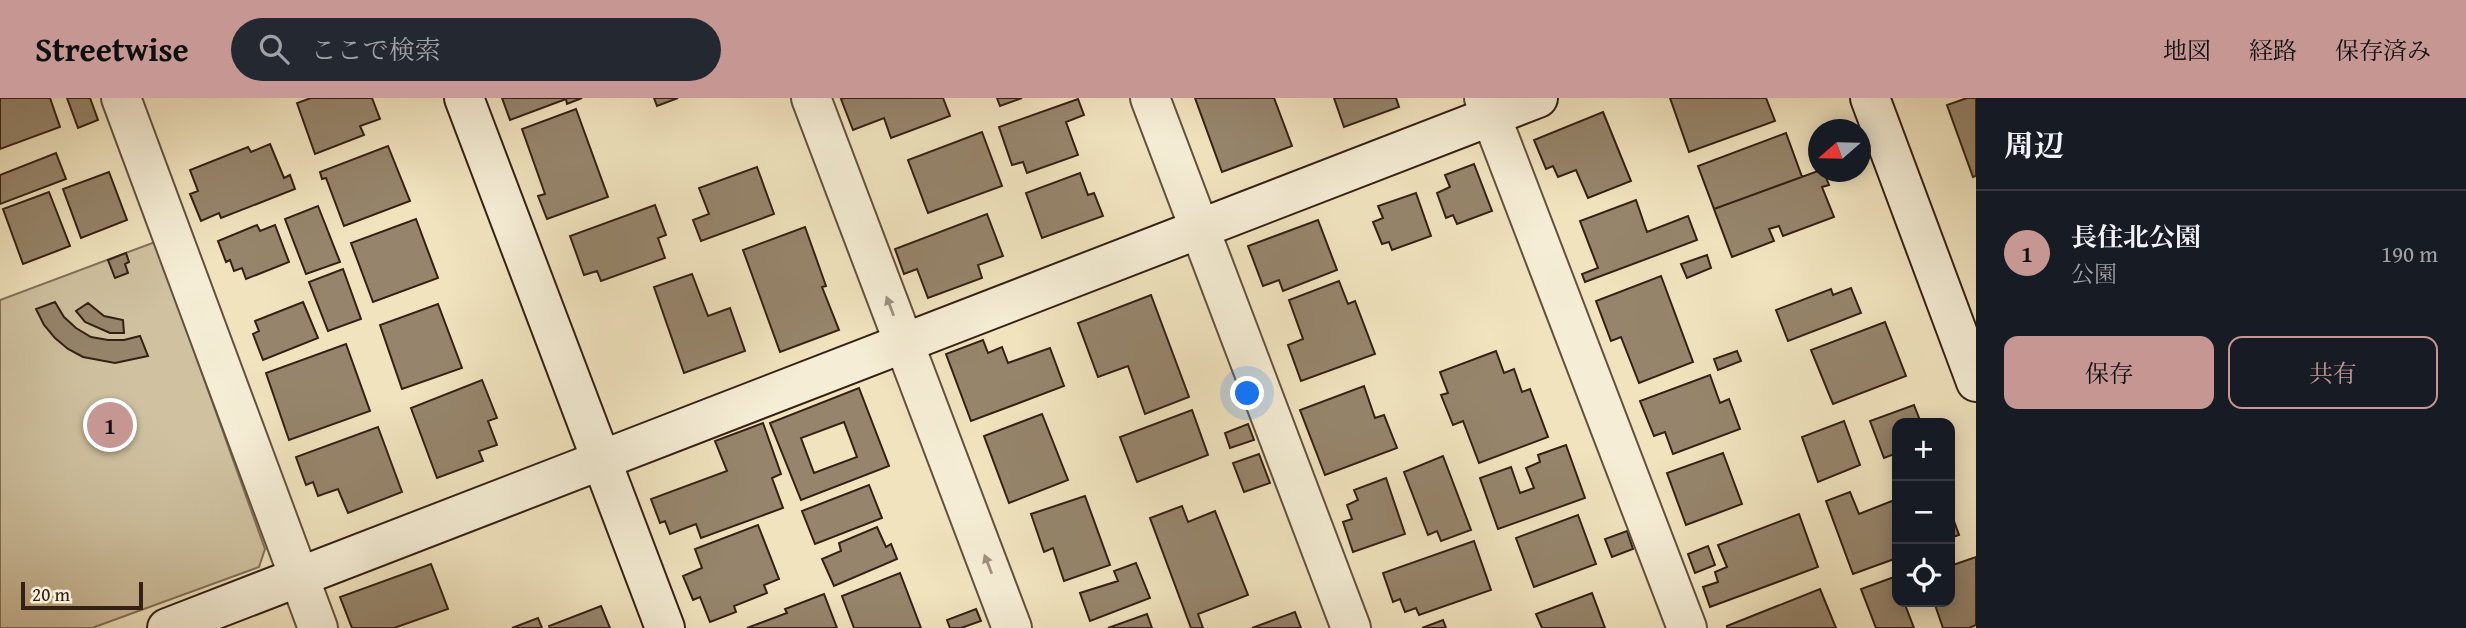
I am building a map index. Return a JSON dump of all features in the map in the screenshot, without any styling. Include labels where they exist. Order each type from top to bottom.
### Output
[{"type":"street","points":[[121,98],[318,628]]},
{"type":"street","points":[[464,98],[664,628]]},
{"type":"street","points":[[811,98],[1012,628]]},
{"type":"street","points":[[1150,98],[1350,628]]},
{"type":"street","points":[[167,628],[1200,229],[1488,107],[1538,98]]},
{"type":"street","points":[[1870,98],[1976,382]]},
{"type":"street","points":[[1488,107],[1687,628]]},
{"type":"shaded area","points":[[155,242],[265,549],[259,567],[92,628],[0,628],[0,300]]},
{"type":"building","points":[[0,98],[50,98],[60,127],[0,149]]},
{"type":"building","points":[[67,98],[90,98],[98,120],[78,128]]},
{"type":"building","points":[[311,98],[372,98],[380,119],[360,126],[364,135],[315,154],[297,103]]},
{"type":"building","points":[[502,98],[582,98],[567,104],[566,99],[510,120]]},
{"type":"building","points":[[654,98],[678,98],[657,106]]},
{"type":"building","points":[[943,98],[950,116],[891,138],[884,118],[853,130],[841,99]]},
{"type":"building","points":[[997,98],[1022,98],[1000,106]]},
{"type":"building","points":[[1195,98],[1274,98],[1292,146],[1222,172]]},
{"type":"building","points":[[1334,98],[1396,98],[1399,107],[1344,127]]},
{"type":"building","points":[[1670,98],[1766,98],[1775,121],[1689,152]]},
{"type":"building","points":[[1967,98],[1976,98],[1976,176],[1973,177],[1947,105]]},
{"type":"building","points":[[1078,99],[1084,115],[1066,122],[1078,155],[1027,173],[1023,162],[1012,165],[999,127]]},
{"type":"building","points":[[576,109],[608,197],[547,219],[538,196],[545,194],[522,129]]},
{"type":"building","points":[[1603,112],[1631,181],[1588,198],[1576,170],[1558,177],[1553,166],[1546,169],[1534,140]]},
{"type":"building","points":[[982,132],[1002,186],[928,213],[908,160]]},
{"type":"building","points":[[1786,133],[1802,177],[1714,209],[1698,166]]},
{"type":"building","points":[[270,144],[284,178],[290,175],[295,189],[221,218],[219,213],[201,221],[190,194],[198,191],[190,170],[248,147],[251,152]]},
{"type":"building","points":[[388,146],[410,201],[344,226],[326,178],[322,179],[320,172]]},
{"type":"building","points":[[56,153],[66,179],[0,204],[0,175]]},
{"type":"building","points":[[1474,164],[1492,211],[1457,224],[1453,215],[1446,218],[1437,193],[1450,187],[1445,175]]},
{"type":"building","points":[[757,167],[774,214],[701,241],[693,220],[709,214],[699,188]]},
{"type":"building","points":[[109,172],[127,220],[81,238],[63,189]]},
{"type":"building","points":[[1080,173],[1088,195],[1094,193],[1103,216],[1042,238],[1026,193]]},
{"type":"building","points":[[1808,175],[1808,182],[1828,182],[1829,185],[1822,187],[1834,217],[1783,236],[1779,226],[1769,229],[1774,241],[1732,257],[1714,209]]},
{"type":"building","points":[[49,192],[70,246],[23,264],[3,209]]},
{"type":"building","points":[[1416,193],[1431,236],[1392,250],[1389,242],[1382,244],[1373,222],[1383,218],[1378,206]]},
{"type":"building","points":[[1636,200],[1647,232],[1688,216],[1697,240],[1585,282],[1582,274],[1598,268],[1580,221]]},
{"type":"building","points":[[655,205],[666,235],[658,238],[665,258],[601,281],[597,271],[584,275],[570,236]]},
{"type":"building","points":[[318,206],[340,262],[306,274],[285,219]]},
{"type":"building","points":[[987,214],[1003,256],[978,265],[982,278],[928,298],[917,269],[904,274],[895,249]]},
{"type":"building","points":[[416,219],[438,278],[373,302],[351,243]]},
{"type":"building","points":[[1318,220],[1337,270],[1283,291],[1279,280],[1263,286],[1248,246]]},
{"type":"building","points":[[257,225],[260,231],[275,225],[289,262],[246,279],[242,268],[234,271],[230,260],[226,262],[218,241]]},
{"type":"building","points":[[805,227],[826,286],[822,287],[839,330],[780,352],[743,250]]},
{"type":"building","points":[[126,253],[128,273],[115,278],[108,260]]},
{"type":"building","points":[[1707,255],[1711,268],[1687,278],[1681,264]]},
{"type":"building","points":[[343,269],[361,319],[328,331],[309,282]]},
{"type":"building","points":[[692,274],[708,316],[730,308],[745,351],[684,373],[654,287]]},
{"type":"building","points":[[1661,276],[1693,362],[1639,383],[1621,337],[1611,341],[1596,301]]},
{"type":"building","points":[[1339,281],[1348,304],[1355,301],[1375,354],[1301,381],[1288,345],[1303,339],[1289,300]]},
{"type":"building","points":[[1851,288],[1861,313],[1788,341],[1776,310],[1831,289],[1833,295]]},
{"type":"building","points":[[1151,295],[1189,397],[1145,414],[1128,366],[1098,377],[1078,323]]},
{"type":"building","points":[[55,302],[64,317],[91,337],[124,340],[140,336],[148,356],[115,363],[83,357],[68,349],[44,325],[36,309]]},
{"type":"building","points":[[303,302],[318,338],[263,360],[253,334],[259,331],[255,321]]},
{"type":"building","points":[[88,303],[104,316],[123,320],[124,333],[110,333],[85,322],[76,311]]},
{"type":"building","points":[[438,304],[462,368],[402,389],[380,325]]},
{"type":"building","points":[[1885,322],[1906,376],[1833,404],[1811,350]]},
{"type":"building","points":[[983,340],[988,353],[1002,347],[1008,363],[1050,348],[1064,386],[971,421],[946,354]]},
{"type":"building","points":[[346,344],[370,411],[289,440],[266,373]]},
{"type":"building","points":[[1496,351],[1504,373],[1514,369],[1522,392],[1530,389],[1548,437],[1479,463],[1463,421],[1453,425],[1441,395],[1448,393],[1440,372]]},
{"type":"building","points":[[1737,351],[1741,361],[1718,370],[1714,359]]},
{"type":"building","points":[[1710,375],[1720,403],[1729,399],[1740,429],[1673,454],[1665,432],[1654,436],[1640,401]]},
{"type":"building","points":[[482,380],[497,418],[488,421],[497,445],[479,451],[483,461],[437,478],[411,408]]},
{"type":"building","points":[[1364,386],[1375,418],[1384,415],[1397,448],[1325,475],[1300,410]]},
{"type":"building","points":[[859,388],[889,466],[801,500],[770,423]],"holes":[[[844,422],[857,457],[814,473],[801,438]]]},
{"type":"building","points":[[1914,405],[1919,418],[1892,418],[1892,455],[1884,458],[1870,421]]},
{"type":"building","points":[[1192,410],[1208,455],[1137,482],[1120,437]]},
{"type":"building","points":[[1042,414],[1068,480],[1009,503],[984,436]]},
{"type":"building","points":[[1844,421],[1860,465],[1818,482],[1802,437]]},
{"type":"building","points":[[763,423],[781,474],[772,478],[783,508],[701,538],[696,524],[670,534],[665,521],[660,523],[651,499],[727,471],[715,441]]},
{"type":"building","points":[[1248,424],[1254,440],[1230,448],[1225,433]]},
{"type":"building","points":[[378,427],[402,492],[348,513],[338,489],[318,496],[313,482],[306,485],[296,457]]},
{"type":"building","points":[[1566,445],[1585,498],[1498,529],[1480,478],[1511,467],[1520,493],[1534,488],[1526,468],[1540,462],[1538,455]]},
{"type":"building","points":[[1723,453],[1742,504],[1686,525],[1667,473]]},
{"type":"building","points":[[1259,454],[1270,483],[1244,492],[1233,463]]},
{"type":"building","points":[[1443,456],[1471,530],[1441,541],[1437,531],[1428,535],[1404,472]]},
{"type":"building","points":[[1386,478],[1405,534],[1353,552],[1343,522],[1352,519],[1347,505],[1358,500],[1354,490]]},
{"type":"building","points":[[869,485],[882,518],[815,544],[802,511]]},
{"type":"building","points":[[1850,492],[1859,514],[1892,501],[1892,560],[1853,574],[1826,501]]},
{"type":"building","points":[[1085,496],[1110,565],[1064,581],[1053,548],[1044,552],[1031,514]]},
{"type":"building","points":[[1182,506],[1188,522],[1215,511],[1248,595],[1198,614],[1203,628],[1191,628],[1150,518]]},
{"type":"building","points":[[1799,514],[1818,567],[1710,607],[1703,587],[1718,582],[1715,572],[1727,567],[1718,545]]},
{"type":"building","points":[[1578,515],[1596,564],[1534,587],[1516,538]]},
{"type":"building","points":[[758,525],[779,579],[764,585],[767,593],[734,606],[736,612],[710,622],[700,597],[693,600],[683,576],[702,568],[695,549]]},
{"type":"building","points":[[877,527],[886,547],[891,544],[897,559],[834,586],[822,559],[841,551],[839,543]]},
{"type":"building","points":[[1627,531],[1633,549],[1612,557],[1605,539]]},
{"type":"building","points":[[1474,541],[1491,590],[1419,615],[1416,608],[1405,612],[1400,599],[1393,602],[1383,573]]},
{"type":"building","points":[[1708,546],[1715,565],[1695,573],[1688,554]]},
{"type":"building","points":[[1976,557],[1976,625],[1969,628],[1943,628],[1936,607],[1955,607],[1955,564]]},
{"type":"building","points":[[1136,563],[1150,598],[1090,621],[1080,593],[1118,581],[1114,571]]},
{"type":"building","points":[[431,564],[448,609],[394,628],[352,628],[340,597]]},
{"type":"building","points":[[900,573],[921,628],[854,628],[842,596]]},
{"type":"building","points":[[1892,578],[1892,607],[1906,607],[1914,628],[1876,628],[1861,589]]},
{"type":"building","points":[[1820,589],[1836,628],[1727,628],[1727,626]]},
{"type":"building","points":[[1592,593],[1605,628],[1542,628],[1536,614]]},
{"type":"building","points":[[824,594],[837,628],[747,628],[787,613],[785,609]]},
{"type":"building","points":[[601,606],[610,628],[549,626]]},
{"type":"building","points":[[976,609],[981,621],[961,628],[950,628],[947,620]]},
{"type":"building","points":[[1295,612],[1301,628],[1252,628]]},
{"type":"building","points":[[1147,614],[1152,628],[1108,628]]},
{"type":"building","points":[[538,618],[542,628],[512,628]]},
{"type":"building","points":[[1443,620],[1446,628],[1422,628]]},
{"type":"place","name":"長住北公園","points":[[110,425]]}]
